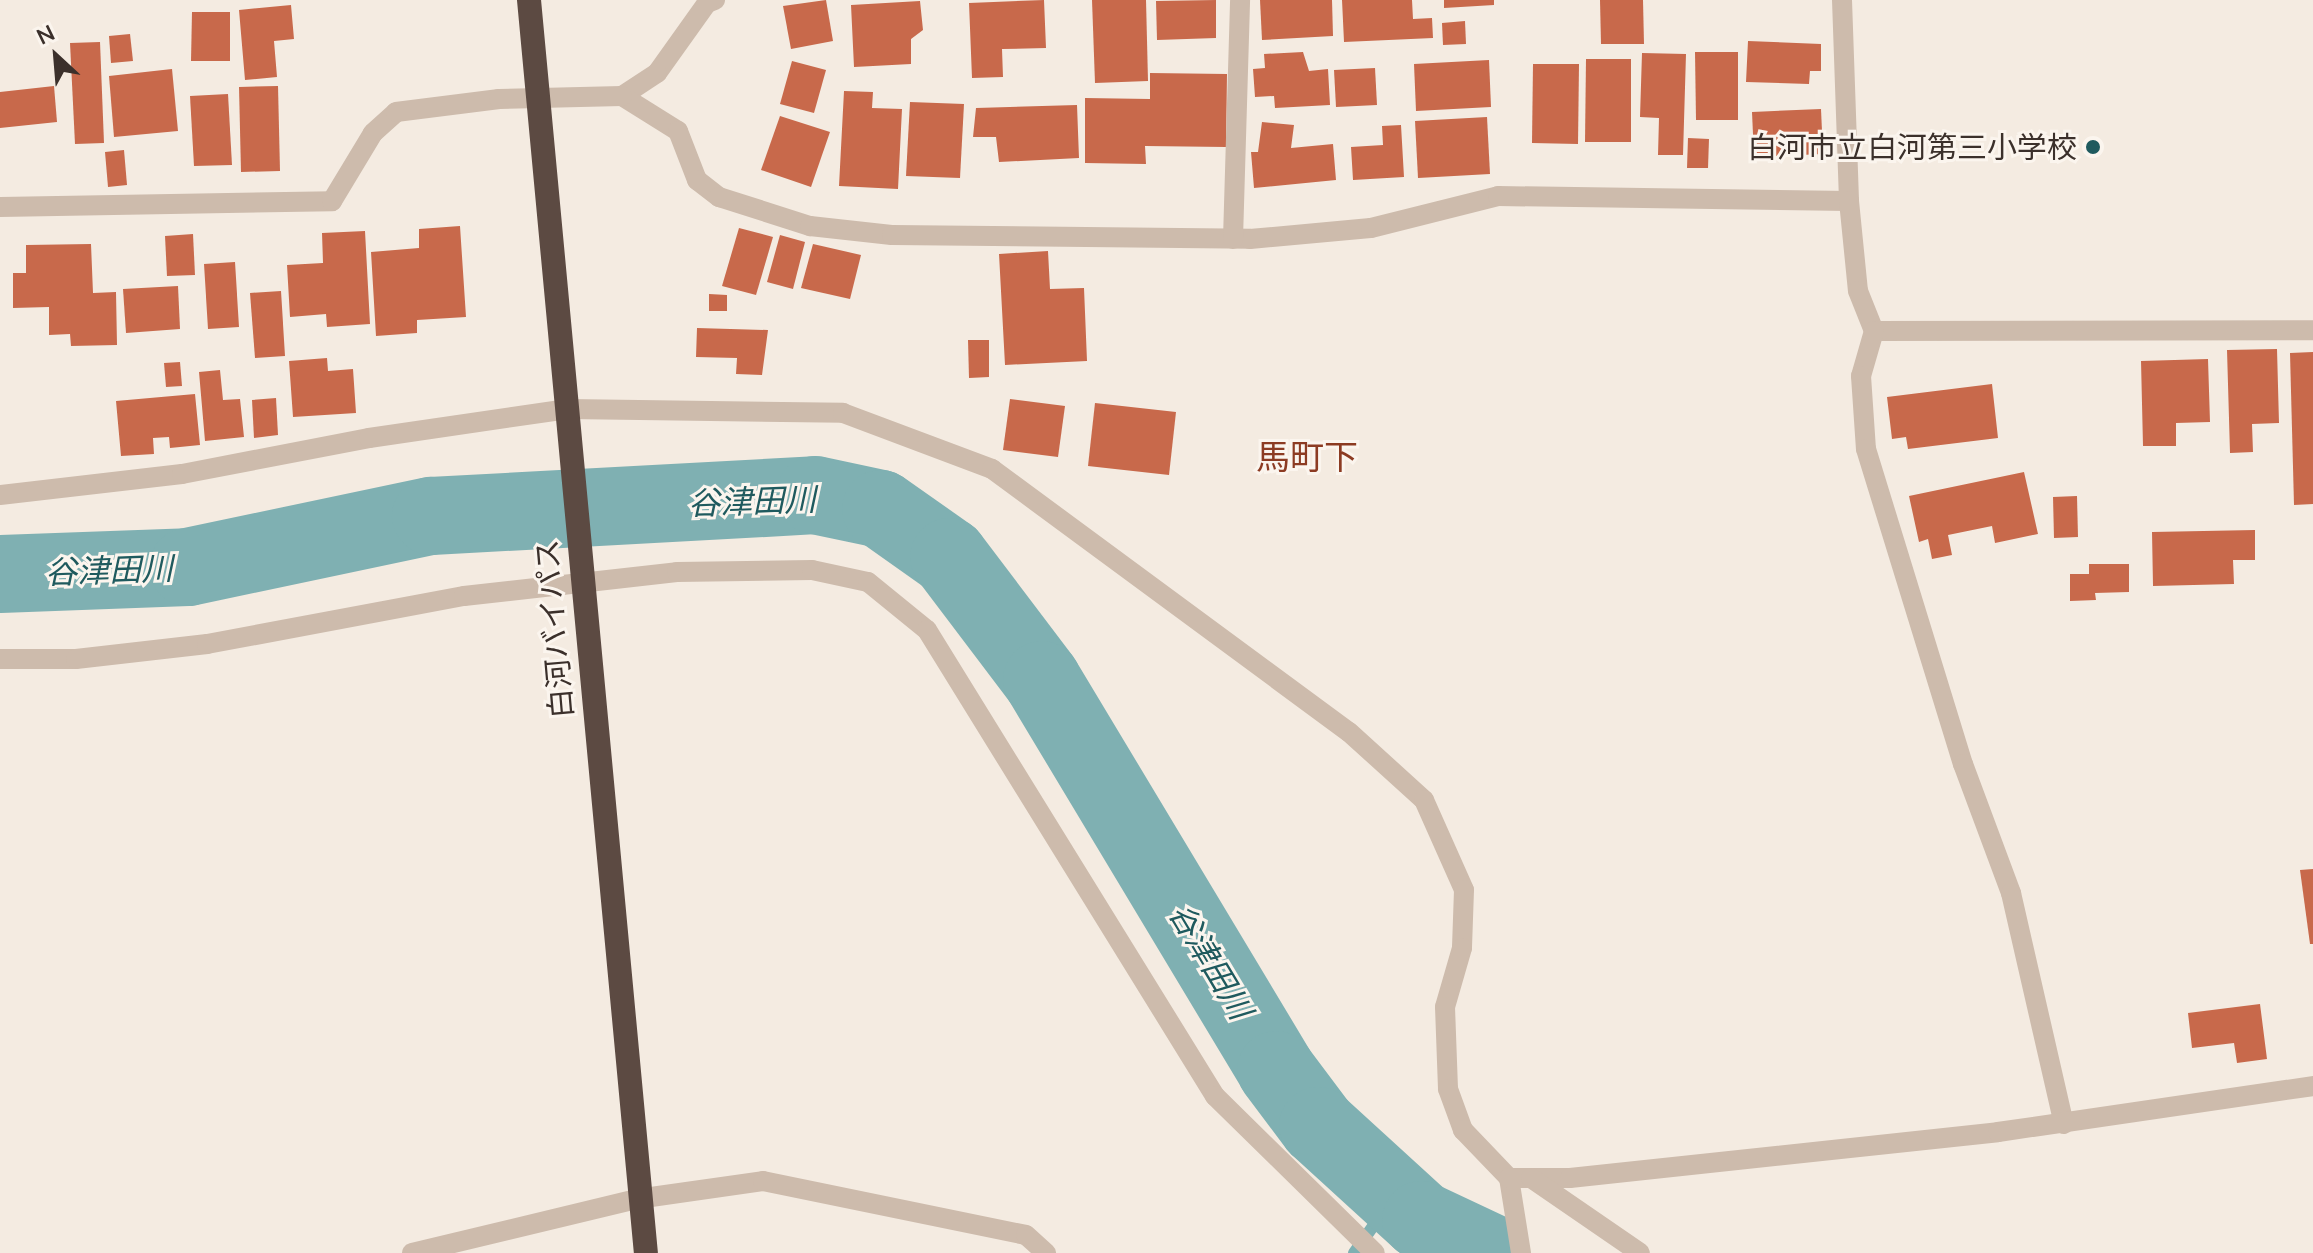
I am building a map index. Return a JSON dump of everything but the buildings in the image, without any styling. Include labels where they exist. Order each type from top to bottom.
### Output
[{"type":"highway","name":"白河バイパス","points":[[529,0],[541,98],[637,1199],[646,1253]]},
{"type":"street","points":[[0,207],[332,201],[373,133],[396,112],[541,98],[622,96],[657,73],[707,3],[715,0]]},
{"type":"street","points":[[1233,239],[1240,0]]},
{"type":"street","points":[[1842,0],[1849,201],[1858,291],[1874,331],[1861,376],[1866,449],[1963,764],[2011,893],[2064,1124]]},
{"type":"street","points":[[622,96],[678,131],[697,180],[719,197],[810,226],[892,235],[1233,239],[1371,228],[1498,196],[1849,201]]},
{"type":"street","points":[[1874,331],[2313,330]]},
{"type":"street","points":[[0,495],[182,474],[369,438],[569,421],[843,413],[992,469],[1349,732],[1424,800],[1464,890],[1462,948],[1445,1007],[1448,1089],[1463,1130],[1509,1178],[1521,1253]]},
{"type":"street","points":[[0,659],[76,659],[207,644],[346,614],[581,574],[812,570],[868,582],[927,630],[1215,1096],[1375,1253]]},
{"type":"street","points":[[1509,1178],[1692,1167],[2064,1124],[2313,1086]]},
{"type":"street","points":[[1531,1178],[1640,1253]]},
{"type":"street","points":[[412,1253],[637,1199],[763,1181],[1026,1235],[1046,1253]]},
{"type":"waterway","name":"谷津田川","points":[[0,574],[188,567],[431,516],[815,495],[881,509],[949,557],[1042,680],[1276,1070],[1318,1126],[1421,1220],[1491,1253]]},
{"type":"waterway","name":"谷津田川","points":[[1354,1253],[1394,1197]]},
{"type":"place","name":"白河市立白河第三小学校","points":[[2093,147]]},
{"type":"district","name":"馬町下","points":[[1307,457]]}]
